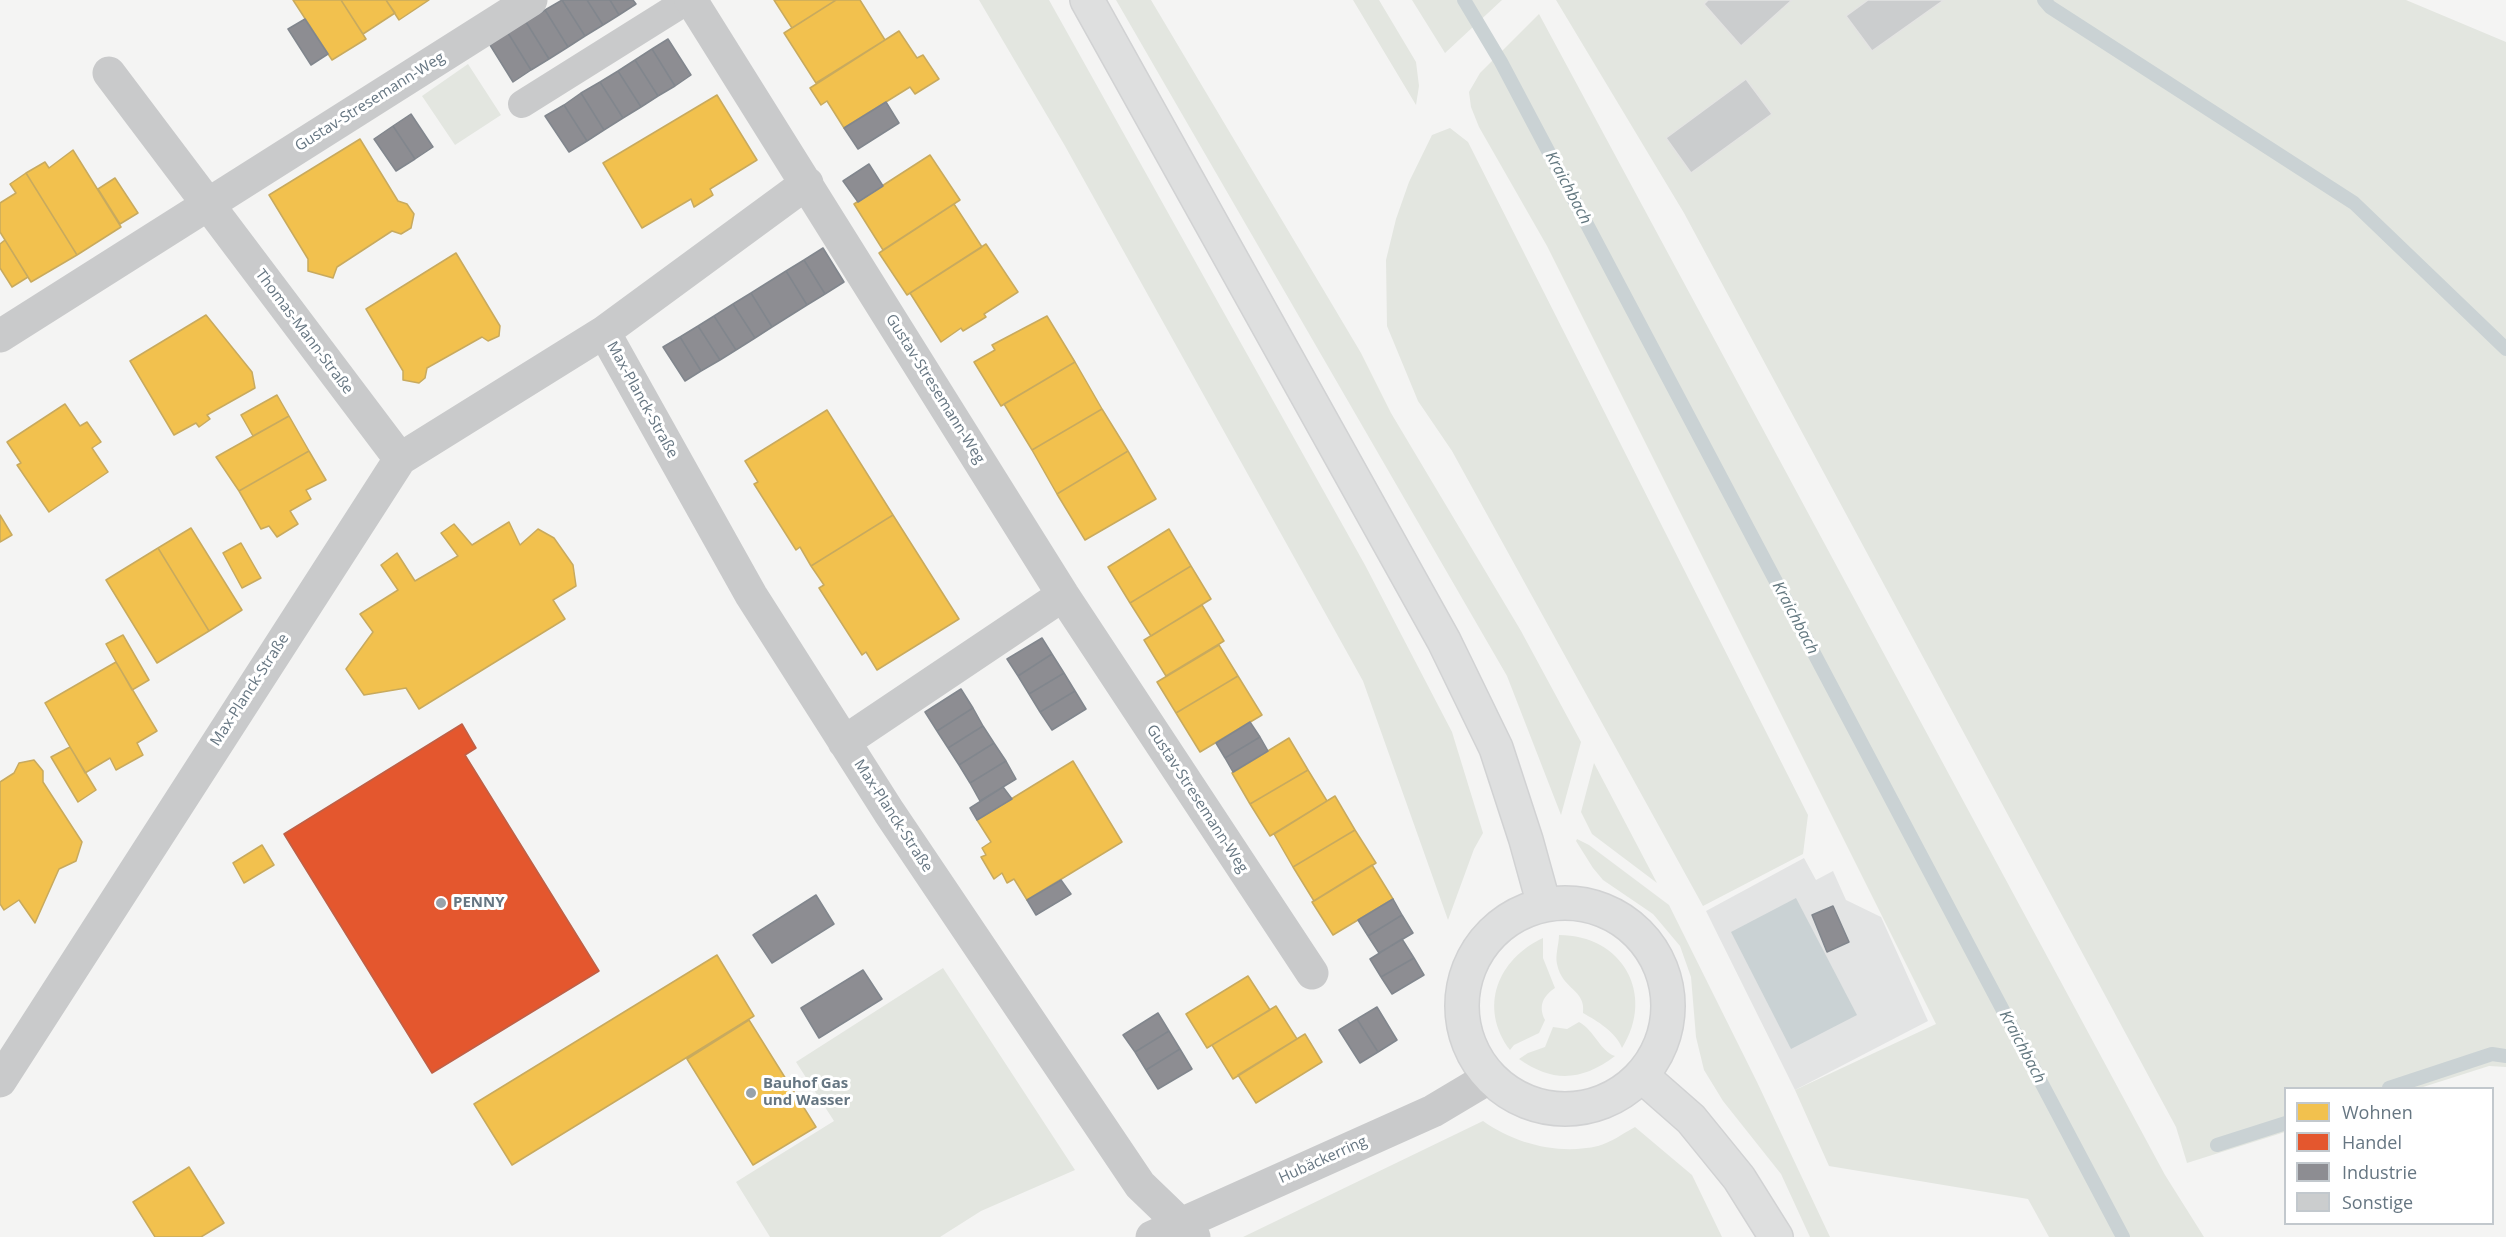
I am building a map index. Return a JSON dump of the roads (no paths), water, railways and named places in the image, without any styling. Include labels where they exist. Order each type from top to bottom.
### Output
[{"type":"main road","points":[[1087,0],[1444,641],[1496,748],[1544,905]]},
{"type":"main road","points":[[1569,903],[1595,908],[1619,918],[1639,934],[1655,955],[1665,979],[1669,1004],[1663,1038],[1657,1054],[1642,1076],[1608,1100],[1588,1107],[1567,1110],[1546,1108],[1525,1102],[1506,1092],[1490,1077],[1474,1055],[1464,1028],[1462,1000],[1467,973],[1480,948],[1499,926],[1520,913],[1544,905],[1569,903]]},
{"type":"main road","points":[[1642,1076],[1691,1119],[1739,1178],[1776,1237]]},
{"type":"street","name":"Gustav-Stresemann-Weg","points":[[208,205],[531,0]]},
{"type":"street","name":"Gustav-Stresemann-Weg","points":[[690,0],[807,183],[1063,595],[1312,973]]},
{"type":"street","name":"Thomas-Mann-Straße","points":[[109,73],[400,459]]},
{"type":"street","points":[[604,332],[807,183]]},
{"type":"street","points":[[0,336],[208,205]]},
{"type":"street","name":"Max-Planck-Straße","points":[[0,1081],[400,459],[604,332],[752,595],[844,742],[1140,1185],[1175,1233]]},
{"type":"street","points":[[844,742],[1063,595]]},
{"type":"street","name":"Hubäckerring","points":[[1175,1233],[1433,1111],[1490,1077]]},
{"type":"lane","points":[[522,104],[690,0]]},
{"type":"waterway","name":"Kraichbach","points":[[1464,0],[1501,62],[2123,1237]]},
{"type":"waterway","points":[[2044,0],[2050,7],[2354,203],[2506,349]]},
{"type":"waterway","points":[[2392,1087],[2492,1054],[2506,1056]]},
{"type":"waterway","points":[[2217,1145],[2284,1124]]},
{"type":"place","name":"PENNY","points":[[441,903]]},
{"type":"place","name":"Bauhof Gas und Wasser","points":[[751,1093]]}]
